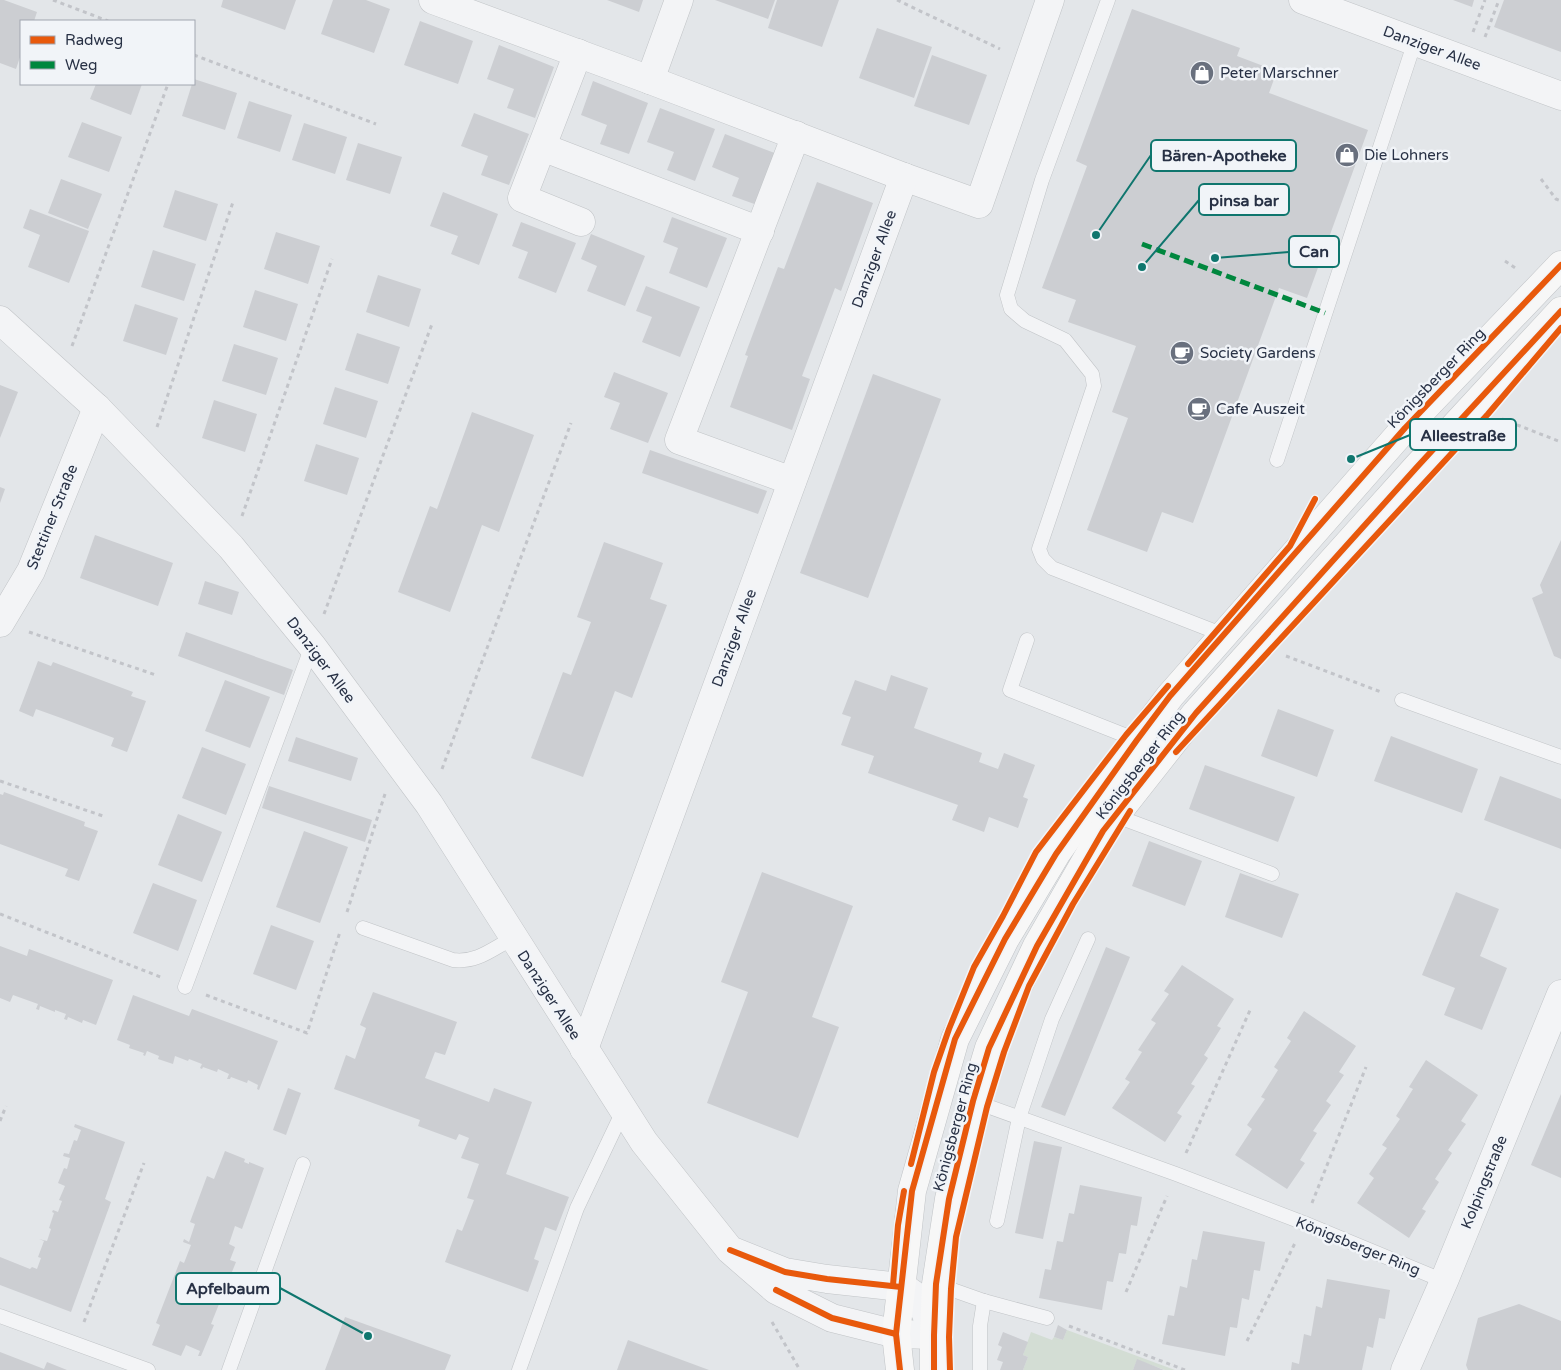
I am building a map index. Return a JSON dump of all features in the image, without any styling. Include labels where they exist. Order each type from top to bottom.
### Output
[{"type":"main road","name":"Königsberger Ring","points":[[900,1370],[896,1334],[912,1191],[955,1039],[1005,939],[1056,854],[1170,696],[1405,428],[1561,266]]},
{"type":"main road","name":"Königsberger Ring","points":[[934,1370],[936,1284],[949,1199],[973,1101],[989,1048],[1037,946],[1104,832],[1196,713],[1417,467],[1561,311]]},
{"type":"street","points":[[650,80],[679,0]]},
{"type":"street","points":[[446,2],[979,204],[1050,0]]},
{"type":"street","name":"Danziger Allee","points":[[1303,0],[1561,96]]},
{"type":"street","points":[[578,53],[522,198],[581,222]]},
{"type":"street","points":[[792,481],[679,440],[796,135]]},
{"type":"street","points":[[542,147],[760,231]]},
{"type":"street","name":"Danziger Allee","points":[[584,1049],[904,177]]},
{"type":"street","name":"Danziger Allee","points":[[0,320],[97,408],[146,458],[231,547],[312,646],[428,804],[644,1142],[730,1250],[776,1290],[832,1318],[896,1334],[934,1335]]},
{"type":"street","name":"Stettiner Straße","points":[[0,622],[31,571],[97,408]]},
{"type":"street","name":"Kolpingstraße","points":[[1405,1370],[1551,1046],[1561,994]]},
{"type":"street","points":[[730,1250],[786,1272],[902,1288],[909,1291],[921,1302],[934,1335]]},
{"type":"lane","points":[[1108,0],[1042,180],[1007,295],[1011,309],[1025,321],[1065,340],[1092,374],[1094,386],[1039,549],[1043,560],[1052,568],[1224,634]]},
{"type":"lane","points":[[1277,460],[1415,41]]},
{"type":"lane","points":[[1027,640],[1010,690],[1137,740]]},
{"type":"lane","points":[[185,987],[312,646]]},
{"type":"lane","points":[[1402,700],[1561,757]]},
{"type":"lane","points":[[1116,816],[1272,874]]},
{"type":"lane","points":[[363,928],[452,960],[464,961],[474,959],[513,938]]},
{"type":"lane","points":[[997,1221],[1019,1118],[1052,1019],[1088,939]]},
{"type":"lane","name":"Königsberger Ring","points":[[973,1101],[1176,1174],[1304,1223],[1444,1281]]},
{"type":"lane","points":[[519,1370],[577,1208],[624,1109]]},
{"type":"lane","points":[[228,1370],[303,1164]]},
{"type":"lane","points":[[936,1284],[984,1301],[1047,1318]]},
{"type":"lane","points":[[980,1370],[980,1326],[984,1301]]},
{"type":"lane","points":[[0,1316],[148,1370]]},
{"type":"path","points":[[54,0],[105,20]]},
{"type":"path","points":[[897,0],[1028,62]]},
{"type":"path","points":[[1475,63],[1499,0]]},
{"type":"path","points":[[195,54],[376,124]]},
{"type":"path","points":[[60,376],[168,85]]},
{"type":"path","points":[[1540,179],[1556,199],[1561,202]]},
{"type":"path","points":[[146,458],[233,202]]},
{"type":"path","points":[[231,547],[332,259]]},
{"type":"path","points":[[312,646],[432,324]]},
{"type":"path","points":[[1497,417],[1561,442]]},
{"type":"path","points":[[428,804],[571,423]]},
{"type":"path","points":[[0,622],[156,675]]},
{"type":"path","points":[[1278,653],[1402,700]]},
{"type":"path","points":[[344,920],[396,760]]},
{"type":"path","points":[[0,781],[103,816]]},
{"type":"path","points":[[0,914],[307,1033],[341,930]]},
{"type":"path","points":[[1126,1292],[1176,1174],[1251,1008]]},
{"type":"path","points":[[0,1121],[6,1106]]},
{"type":"path","points":[[76,1344],[144,1163]]},
{"type":"path","points":[[1047,1318],[1185,1370]]},
{"type":"shaded area","points":[[1067,1330],[1175,1370],[1165,1370],[1137,1360],[1133,1370],[1023,1370],[1028,1357],[1023,1355],[1031,1332],[1052,1340],[1054,1337],[1063,1340]]},
{"type":"building","points":[[0,0],[4,0],[37,12],[34,20],[20,20],[20,57],[16,69],[0,63]]},
{"type":"building","points":[[223,0],[296,0],[285,30],[221,7]]},
{"type":"building","points":[[333,0],[366,0],[390,9],[374,53],[321,34]]},
{"type":"building","points":[[607,0],[643,0],[639,12]]},
{"type":"building","points":[[715,0],[775,0],[768,19]]},
{"type":"building","points":[[777,0],[839,0],[822,47],[768,28]]},
{"type":"building","points":[[1453,0],[1474,0],[1472,7]]},
{"type":"building","points":[[1504,0],[1561,0],[1561,52],[1494,27]]},
{"type":"building","points":[[1132,9],[1240,48],[1237,56],[1277,71],[1269,93],[1368,130],[1307,298],[1279,288],[1193,523],[1162,512],[1147,552],[1087,530],[1128,418],[1112,412],[1136,346],[1068,322],[1076,300],[1042,288],[1087,166],[1076,161]]},
{"type":"building","points":[[420,21],[473,41],[458,84],[404,65]]},
{"type":"building","points":[[877,28],[932,47],[914,98],[859,78]]},
{"type":"building","points":[[499,45],[554,67],[535,118],[507,108],[514,89],[487,79]]},
{"type":"building","points":[[932,55],[987,75],[969,125],[914,106]]},
{"type":"building","points":[[195,79],[237,93],[225,130],[182,116],[192,85],[195,85]]},
{"type":"building","points":[[593,81],[648,103],[629,154],[600,144],[607,125],[581,115]]},
{"type":"building","points":[[96,85],[142,85],[131,115],[90,99]]},
{"type":"building","points":[[249,101],[292,115],[280,152],[237,138]]},
{"type":"building","points":[[660,108],[715,129],[695,181],[667,170],[674,152],[647,142]]},
{"type":"building","points":[[474,113],[529,134],[509,185],[481,175],[488,156],[461,146]]},
{"type":"building","points":[[82,122],[122,137],[109,172],[68,157]]},
{"type":"building","points":[[304,123],[347,137],[335,174],[292,160]]},
{"type":"building","points":[[725,134],[780,155],[760,206],[732,196],[739,178],[712,167]]},
{"type":"building","points":[[358,143],[402,157],[390,194],[346,180]]},
{"type":"building","points":[[61,179],[102,194],[88,229],[48,213]]},
{"type":"building","points":[[817,182],[873,203],[841,291],[835,288],[802,376],[810,379],[792,430],[730,407],[748,356],[745,355],[778,267],[784,269]]},
{"type":"building","points":[[175,190],[218,204],[206,241],[163,227]]},
{"type":"building","points":[[443,192],[498,214],[479,265],[451,254],[458,236],[430,226]]},
{"type":"building","points":[[30,209],[89,231],[69,283],[28,267],[40,235],[23,228]]},
{"type":"building","points":[[672,217],[727,238],[707,288],[669,273],[678,248],[663,242]]},
{"type":"building","points":[[521,222],[576,243],[556,293],[518,278],[528,252],[512,246]]},
{"type":"building","points":[[276,232],[320,246],[308,284],[264,269]]},
{"type":"building","points":[[591,234],[645,256],[625,306],[587,291],[597,266],[581,259]]},
{"type":"building","points":[[153,250],[196,264],[184,301],[141,287]]},
{"type":"building","points":[[378,275],[421,289],[409,327],[366,312]]},
{"type":"building","points":[[646,286],[700,307],[680,357],[642,342],[652,317],[636,311]]},
{"type":"building","points":[[255,290],[298,304],[286,341],[243,327]]},
{"type":"building","points":[[135,304],[178,318],[166,355],[123,341]]},
{"type":"building","points":[[357,333],[400,347],[388,384],[345,370]]},
{"type":"building","points":[[234,344],[278,358],[266,395],[222,381]]},
{"type":"building","points":[[614,372],[668,393],[648,443],[610,429],[620,403],[604,397]]},
{"type":"building","points":[[873,374],[941,399],[868,598],[800,573]]},
{"type":"building","points":[[0,385],[18,392],[0,438]]},
{"type":"building","points":[[335,387],[378,401],[366,438],[323,424]]},
{"type":"building","points":[[214,400],[257,414],[245,452],[202,438]]},
{"type":"building","points":[[472,412],[534,435],[499,532],[482,525],[450,612],[398,592],[430,506],[437,509]]},
{"type":"building","points":[[316,444],[359,458],[347,495],[304,481]]},
{"type":"building","points":[[650,450],[767,491],[758,514],[642,473]]},
{"type":"building","points":[[0,487],[5,489],[0,503]]},
{"type":"building","points":[[95,535],[173,563],[158,606],[80,578]]},
{"type":"building","points":[[1561,540],[1561,659],[1554,656],[1532,598],[1543,593],[1540,585]]},
{"type":"building","points":[[604,542],[663,563],[650,599],[667,605],[632,698],[615,691],[583,777],[531,758],[563,672],[571,675],[591,622],[577,617]]},
{"type":"building","points":[[205,581],[239,592],[232,615],[198,604]]},
{"type":"building","points":[[186,632],[293,670],[284,695],[178,656]]},
{"type":"building","points":[[38,661],[51,666],[53,662],[133,692],[131,696],[146,701],[127,752],[111,746],[114,738],[36,709],[33,717],[19,711]]},
{"type":"building","points":[[891,675],[928,688],[914,728],[982,753],[979,762],[998,769],[1004,753],[1035,765],[1023,797],[1028,799],[1018,828],[989,817],[984,832],[952,820],[958,805],[868,773],[874,756],[841,745],[851,717],[842,714],[855,680],[886,691]]},
{"type":"building","points":[[225,680],[270,697],[250,748],[205,731]]},
{"type":"building","points":[[1278,709],[1334,730],[1317,777],[1261,756]]},
{"type":"building","points":[[1391,736],[1478,769],[1462,813],[1374,781]]},
{"type":"building","points":[[296,737],[358,758],[351,781],[288,761]]},
{"type":"building","points":[[202,747],[246,764],[226,815],[182,798]]},
{"type":"building","points":[[1205,765],[1295,797],[1278,842],[1189,809]]},
{"type":"building","points":[[1500,776],[1561,799],[1561,849],[1484,820]]},
{"type":"building","points":[[269,786],[372,820],[365,842],[262,808]]},
{"type":"building","points":[[4,792],[85,822],[84,826],[98,831],[79,881],[65,876],[68,869],[0,844],[0,794],[3,795]]},
{"type":"building","points":[[178,814],[222,832],[202,882],[158,865]]},
{"type":"building","points":[[304,831],[348,847],[320,923],[276,907]]},
{"type":"building","points":[[1149,841],[1202,861],[1185,906],[1132,886]]},
{"type":"building","points":[[762,872],[853,906],[812,1017],[839,1027],[798,1138],[707,1103],[748,992],[721,982]]},
{"type":"building","points":[[1240,873],[1299,894],[1282,938],[1225,917]]},
{"type":"building","points":[[153,883],[197,900],[178,951],[133,933]]},
{"type":"building","points":[[1456,892],[1499,909],[1480,956],[1507,968],[1482,1030],[1444,1015],[1455,988],[1422,975]]},
{"type":"building","points":[[271,925],[314,941],[296,990],[253,974]]},
{"type":"building","points":[[0,946],[27,956],[29,949],[113,980],[96,1025],[83,1020],[82,1023],[68,1017],[67,1020],[64,1019],[66,1014],[40,1006],[39,1010],[36,1009],[38,1004],[13,995],[10,1002],[0,998]]},
{"type":"building","points":[[1106,947],[1130,957],[1065,1116],[1041,1107]]},
{"type":"building","points":[[1182,965],[1234,999],[1217,1026],[1221,1028],[1204,1055],[1208,1058],[1191,1084],[1195,1086],[1177,1113],[1182,1116],[1165,1142],[1112,1108],[1130,1082],[1125,1079],[1142,1052],[1138,1050],[1156,1023],[1151,1020],[1169,994],[1164,991]]},
{"type":"building","points":[[373,992],[457,1022],[445,1055],[435,1052],[425,1078],[489,1102],[494,1088],[532,1102],[506,1174],[569,1197],[556,1231],[545,1227],[534,1259],[539,1261],[528,1292],[445,1262],[457,1229],[462,1231],[474,1200],[467,1198],[479,1164],[461,1158],[469,1138],[459,1134],[456,1140],[418,1126],[420,1120],[334,1089],[346,1055],[355,1059],[366,1028],[360,1025]]},
{"type":"building","points":[[133,995],[189,1016],[192,1009],[278,1041],[259,1090],[257,1089],[258,1085],[248,1080],[247,1083],[231,1077],[227,1079],[229,1074],[218,1069],[217,1072],[203,1067],[202,1069],[200,1068],[202,1064],[175,1056],[173,1064],[158,1059],[159,1056],[147,1051],[145,1056],[143,1055],[144,1053],[129,1048],[130,1045],[117,1040]]},
{"type":"building","points":[[1304,1011],[1356,1046],[1339,1072],[1344,1075],[1326,1101],[1331,1105],[1313,1131],[1317,1133],[1300,1160],[1305,1163],[1287,1189],[1235,1155],[1252,1129],[1247,1125],[1265,1099],[1261,1097],[1278,1070],[1274,1067],[1291,1041],[1287,1038]]},
{"type":"building","points":[[1426,1060],[1478,1095],[1461,1121],[1466,1124],[1448,1150],[1452,1153],[1435,1179],[1439,1182],[1422,1209],[1426,1211],[1409,1238],[1357,1203],[1374,1178],[1369,1174],[1387,1148],[1382,1145],[1400,1119],[1396,1116],[1413,1089],[1409,1087]]},
{"type":"building","points":[[288,1088],[301,1093],[286,1135],[273,1130]]},
{"type":"building","points":[[1561,1094],[1561,1178],[1531,1165]]},
{"type":"building","points":[[75,1124],[125,1142],[105,1199],[111,1202],[71,1312],[0,1285],[0,1257],[30,1269],[32,1267],[37,1269],[41,1258],[38,1257],[44,1241],[39,1239],[47,1241],[54,1213],[52,1212],[53,1210],[58,1212],[62,1201],[59,1200],[65,1186],[58,1183],[64,1168],[67,1169],[70,1158],[63,1156],[64,1153],[69,1154],[74,1140],[77,1141],[81,1130],[74,1127]]},
{"type":"building","points":[[1034,1141],[1062,1147],[1043,1239],[1015,1233]]},
{"type":"building","points":[[225,1151],[245,1159],[244,1162],[264,1168],[242,1229],[235,1226],[229,1244],[235,1247],[230,1260],[236,1262],[211,1324],[214,1325],[201,1356],[198,1356],[200,1351],[186,1345],[181,1356],[152,1345],[160,1325],[156,1323],[180,1261],[184,1263],[191,1245],[183,1242],[184,1239],[189,1242],[195,1224],[190,1222],[207,1176],[214,1179]]},
{"type":"building","points":[[1080,1185],[1142,1197],[1137,1226],[1131,1225],[1126,1254],[1119,1253],[1113,1282],[1107,1281],[1102,1310],[1039,1298],[1045,1269],[1051,1270],[1057,1241],[1063,1242],[1069,1213],[1074,1214]]},
{"type":"building","points":[[1203,1231],[1265,1242],[1260,1271],[1254,1270],[1249,1300],[1242,1298],[1237,1328],[1230,1327],[1225,1356],[1162,1344],[1168,1315],[1174,1316],[1180,1286],[1187,1288],[1192,1259],[1197,1260]]},
{"type":"building","points":[[1327,1279],[1390,1290],[1385,1319],[1379,1318],[1373,1348],[1367,1346],[1362,1370],[1291,1370],[1292,1362],[1299,1364],[1304,1334],[1311,1336],[1316,1306],[1322,1308]]},
{"type":"building","points":[[1519,1304],[1561,1321],[1561,1370],[1468,1370],[1466,1365],[1478,1318]]},
{"type":"building","points":[[345,1317],[451,1355],[445,1370],[325,1370]]},
{"type":"building","points":[[1058,1325],[1067,1330],[1063,1340],[1054,1337]]},
{"type":"building","points":[[1003,1332],[1028,1342],[1023,1355],[1028,1357],[1023,1370],[1000,1370],[1003,1362],[997,1360],[1002,1347],[998,1345]]},
{"type":"building","points":[[628,1340],[709,1370],[617,1370]]},
{"type":"building","points":[[0,1352],[44,1369],[47,1362],[67,1370],[0,1370]]},
{"type":"building","points":[[1137,1359],[1164,1370],[1133,1370]]},
{"type":"marked path","points":[[1142,244],[1325,313]]},
{"type":"cycle path","points":[[900,1370],[896,1334],[912,1191],[955,1039],[1005,939],[1056,854],[1170,696],[1405,428],[1561,265]]},
{"type":"cycle path","points":[[934,1370],[936,1284],[949,1199],[973,1101],[989,1048],[1037,946],[1103,831],[1196,713],[1417,467],[1561,311]]},
{"type":"cycle path","points":[[1176,752],[1488,414],[1561,328]]},
{"type":"cycle path","points":[[1188,664],[1290,546],[1315,499]]},
{"type":"cycle path","points":[[911,1164],[934,1072],[974,967],[1036,852],[1126,735],[1168,686]]},
{"type":"cycle path","points":[[950,1370],[951,1289],[956,1237],[987,1107],[1004,1052],[1029,986],[1073,904],[1130,811]]},
{"type":"cycle path","points":[[893,1285],[898,1225],[904,1191]]},
{"type":"cycle path","points":[[730,1250],[785,1272],[827,1279],[901,1287]]},
{"type":"cycle path","points":[[776,1290],[832,1318],[896,1334]]},
{"type":"place","name":"Peter Marschner","points":[[1202,73]]},
{"type":"place","name":"Die Lohners","points":[[1347,155]]},
{"type":"place","name":"Bären-Apotheke","points":[[1096,235]]},
{"type":"place","name":"Can","points":[[1215,258]]},
{"type":"place","name":"pinsa bar","points":[[1142,267]]},
{"type":"place","name":"Society Gardens","points":[[1182,353]]},
{"type":"place","name":"Cafe Auszeit","points":[[1199,409]]},
{"type":"place","name":"Alleestraße","points":[[1351,459]]},
{"type":"place","name":"Apfelbaum","points":[[368,1336]]}]
